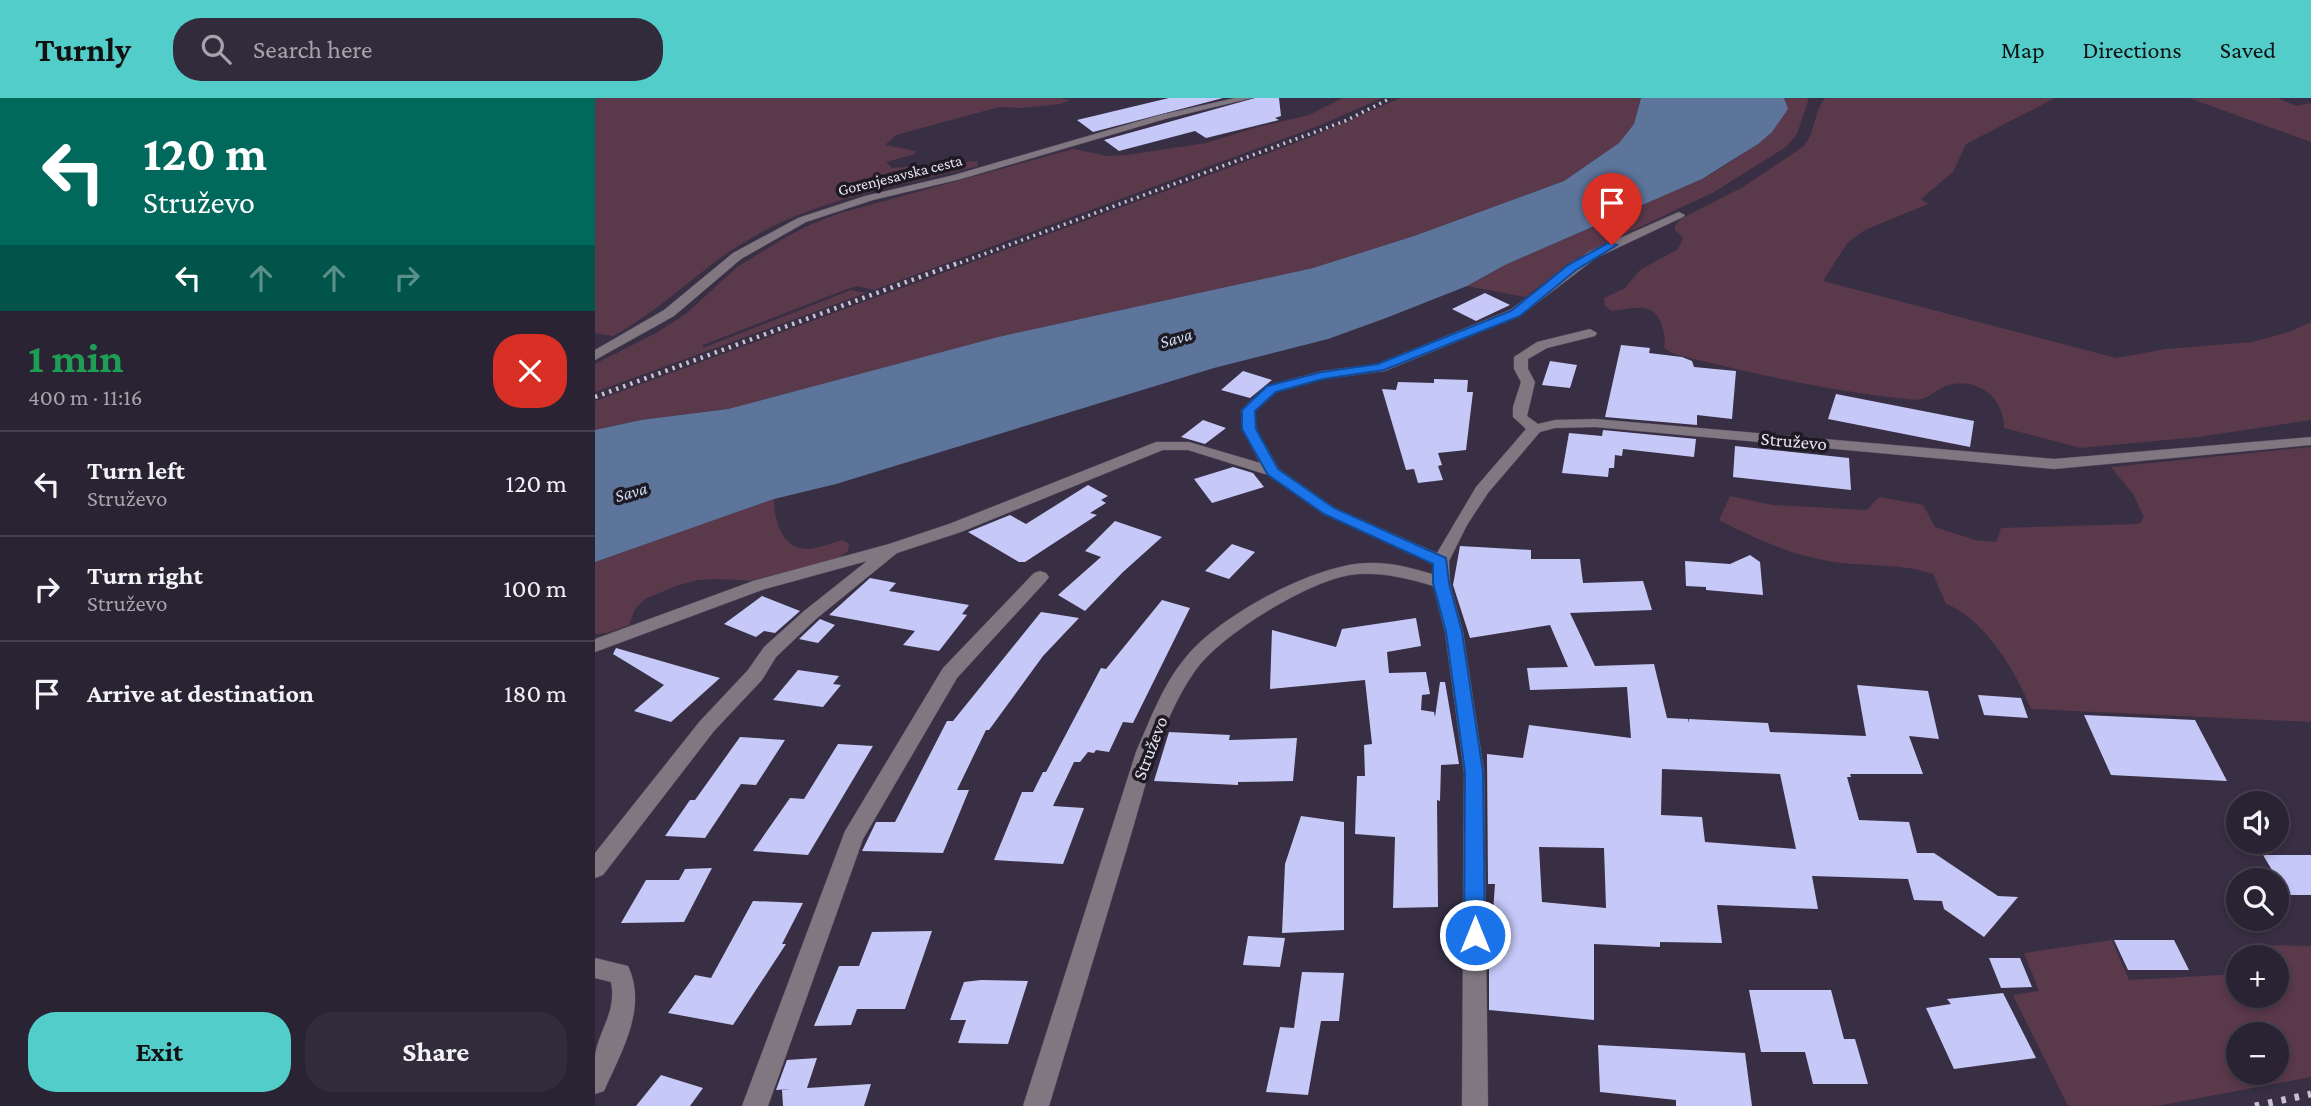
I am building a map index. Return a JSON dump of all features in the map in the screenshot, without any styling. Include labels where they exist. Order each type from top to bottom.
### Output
[{"type":"street","name":"Gorenjesavska cesta","points":[[595,356],[669,313],[737,257],[769,236],[802,220],[869,198],[957,177],[1164,117],[1247,98]]},
{"type":"street","points":[[1273,472],[1249,429],[1248,410],[1271,389],[1322,376],[1380,368],[1515,313],[1592,255],[1679,215]]},
{"type":"street","points":[[1475,1106],[1474,772],[1454,632],[1441,572],[1449,542],[1475,499],[1535,429],[1520,417],[1520,407],[1528,382],[1521,369],[1521,357],[1542,345],[1590,333]]},
{"type":"street","name":"Struževo","points":[[1535,429],[1555,424],[1595,424],[2054,464],[2311,441]]},
{"type":"street","points":[[595,646],[759,586],[955,528],[1161,445],[1189,446],[1273,472],[1329,511],[1441,572]]},
{"type":"street","points":[[595,869],[707,726],[755,675],[770,652],[810,615],[894,548]]},
{"type":"street","name":"Struževo","points":[[1036,1106],[1146,752],[1171,696],[1198,653],[1235,624],[1312,580],[1347,569],[1441,572]]},
{"type":"street","points":[[755,1106],[803,981],[853,837],[950,673],[1039,577]]},
{"type":"street","points":[[595,968],[620,973],[626,986],[619,1023],[595,1082]]},
{"type":"shaded area","points":[[595,98],[1070,100],[1060,104],[1021,108],[999,107],[896,135],[885,145],[916,151],[915,154],[886,162],[892,168],[977,161],[978,166],[834,202],[779,223],[717,260],[650,313],[613,336],[595,333]]},
{"type":"shaded area","points":[[1343,98],[1382,98],[1318,126],[874,290],[857,286],[842,291],[703,345],[703,348],[851,290],[866,293],[595,392],[595,364],[656,333],[687,313],[737,267],[788,236],[837,214],[1073,149],[1108,156],[1206,143],[1309,115]]},
{"type":"shaded area","points":[[1400,98],[1641,98],[1634,124],[1619,143],[1564,181],[1414,236],[1313,268],[998,337],[728,409],[641,420],[595,430],[595,401],[1309,138]]},
{"type":"shaded area","points":[[1784,98],[1809,98],[1797,134],[1786,147],[1714,192],[1606,243],[1568,265],[1525,297],[1467,286],[1505,265],[1714,172],[1749,149],[1770,131],[1787,109]]},
{"type":"shaded area","points":[[1825,98],[2055,98],[1966,144],[1953,172],[1921,199],[1928,204],[1865,230],[1848,242],[1823,281],[2116,358],[2166,349],[2252,342],[2289,332],[2311,322],[2311,420],[2198,437],[2081,448],[2004,428],[2000,407],[1994,399],[1987,392],[1968,384],[1946,386],[1916,400],[1824,387],[1764,375],[1674,354],[1664,348],[1662,326],[1654,312],[1642,308],[1611,311],[1605,306],[1604,298],[1625,288],[1640,270],[1678,249],[1683,238],[1675,230],[1675,225],[1682,218],[1743,187],[1803,147]]},
{"type":"shaded area","points":[[2189,98],[2278,98],[2296,106],[2311,103],[2311,142]]},
{"type":"shaded area","points":[[2311,447],[2311,722],[2031,709],[2017,679],[1997,648],[1973,621],[1946,604],[1933,574],[1911,568],[1842,563],[1810,557],[1763,541],[1719,520],[1730,496],[1772,505],[1867,510],[1879,497],[1923,505],[1935,527],[1975,540],[1996,542],[2001,528],[2139,524],[2144,517],[2133,494],[2111,467]]},
{"type":"shaded area","points":[[774,499],[781,532],[792,545],[809,549],[842,540],[849,544],[848,551],[838,558],[757,581],[698,580],[676,586],[645,599],[635,609],[629,625],[607,633],[595,634],[595,562]]},
{"type":"shaded area","points":[[2112,940],[2129,980],[2226,975],[2226,1008],[2289,1008],[2289,946],[2311,946],[2311,1077],[2289,1081],[2289,1022],[2226,1022],[2226,1085],[2269,1085],[2157,1106],[2068,1106],[2013,995],[2039,991],[2024,953]]},
{"type":"water","name":"Sava","points":[[1641,98],[1784,98],[1788,109],[1772,132],[1758,144],[1702,179],[1505,265],[1467,286],[1386,318],[1328,339],[1214,368],[836,484],[774,499],[595,562],[595,430],[641,420],[728,409],[998,337],[1313,268],[1414,236],[1564,181],[1619,143],[1634,124]]},
{"type":"building","points":[[1169,98],[1223,98],[1093,132],[1077,120]]},
{"type":"building","points":[[1255,98],[1279,98],[1281,116],[1275,118],[1279,120],[1206,138],[1195,131],[1119,151],[1104,140]]},
{"type":"building","points":[[1485,293],[1510,305],[1476,321],[1452,309]]},
{"type":"building","points":[[1621,345],[1650,348],[1649,353],[1682,357],[1692,361],[1694,367],[1736,371],[1732,419],[1697,415],[1697,425],[1605,417]]},
{"type":"building","points":[[1550,361],[1577,365],[1570,388],[1542,385]]},
{"type":"building","points":[[1243,371],[1272,380],[1250,398],[1221,390]]},
{"type":"building","points":[[1434,379],[1468,380],[1467,392],[1473,392],[1466,450],[1438,453],[1442,465],[1438,466],[1443,480],[1418,483],[1414,469],[1406,470],[1382,389],[1396,390],[1398,382],[1434,383]]},
{"type":"building","points":[[1836,394],[1974,421],[1970,447],[1828,419]]},
{"type":"building","points":[[1203,420],[1226,428],[1205,444],[1181,437]]},
{"type":"building","points":[[1603,430],[1696,439],[1694,457],[1623,449],[1622,456],[1615,455],[1614,468],[1609,468],[1608,477],[1562,473],[1569,433],[1602,436]]},
{"type":"building","points":[[1735,446],[1849,458],[1851,490],[1733,477]]},
{"type":"building","points":[[1233,467],[1253,473],[1264,487],[1212,503],[1194,479]]},
{"type":"building","points":[[1088,485],[1108,496],[1101,500],[1106,503],[1090,513],[1097,515],[1025,562],[1019,562],[968,532],[1010,515],[1026,524]]},
{"type":"building","points":[[1115,521],[1162,537],[1085,611],[1058,595],[1101,557],[1085,551]]},
{"type":"building","points":[[1232,544],[1255,552],[1229,579],[1205,571]]},
{"type":"building","points":[[1460,546],[1531,550],[1531,559],[1580,559],[1583,583],[1643,581],[1652,610],[1570,613],[1595,666],[1654,664],[1667,718],[1688,719],[1689,723],[1689,719],[1768,723],[1770,732],[1866,736],[1857,685],[1928,691],[1939,739],[1909,736],[1923,774],[1850,774],[1851,777],[1847,777],[1859,820],[1909,822],[1917,853],[1934,853],[1998,896],[2018,897],[1984,937],[1944,909],[1942,901],[1914,900],[1908,879],[1812,876],[1818,909],[1717,905],[1722,943],[1660,942],[1660,947],[1594,944],[1594,1020],[1489,1010],[1495,884],[1488,884],[1487,754],[1523,758],[1529,725],[1631,738],[1627,687],[1530,690],[1527,668],[1568,667],[1550,625],[1470,638],[1453,585]],"holes":[[[1662,769],[1780,774],[1796,849],[1705,842],[1702,817],[1661,815]],[[1539,847],[1604,848],[1606,908],[1542,902]]]},
{"type":"building","points":[[1750,555],[1760,562],[1763,595],[1686,586],[1685,561],[1730,564]]},
{"type":"building","points":[[870,578],[896,583],[889,591],[969,605],[962,614],[967,615],[939,651],[903,645],[915,631],[829,615]]},
{"type":"building","points":[[762,596],[800,611],[775,633],[764,631],[756,637],[724,624]]},
{"type":"building","points":[[1162,600],[1190,608],[1133,723],[1123,722],[1109,752],[1088,752],[1080,762],[1074,762],[1053,806],[1084,808],[1063,864],[994,860],[1022,792],[1033,792],[1043,772],[1046,772],[1101,668],[1106,669]]},
{"type":"building","points":[[1041,612],[1079,618],[1043,656],[989,730],[986,730],[957,790],[969,790],[943,853],[862,851],[876,822],[895,822],[947,721],[953,721]]},
{"type":"building","points":[[1416,618],[1421,646],[1387,652],[1389,673],[1426,672],[1430,694],[1422,695],[1421,710],[1434,712],[1435,717],[1440,682],[1445,682],[1459,764],[1441,765],[1440,801],[1437,800],[1438,907],[1393,908],[1395,837],[1355,834],[1357,776],[1365,776],[1364,745],[1372,744],[1365,680],[1270,689],[1272,630],[1336,647],[1342,629]]},
{"type":"building","points":[[820,619],[835,625],[818,643],[799,639]]},
{"type":"building","points":[[616,648],[720,678],[671,722],[634,711],[664,685],[613,654]]},
{"type":"building","points":[[798,670],[839,676],[833,684],[841,685],[823,707],[773,700]]},
{"type":"building","points":[[1978,695],[2021,698],[2028,718],[1984,715]]},
{"type":"building","points":[[2084,715],[2195,720],[2227,781],[2111,775]]},
{"type":"building","points":[[1169,732],[1230,735],[1229,740],[1297,738],[1293,781],[1238,782],[1238,785],[1154,781]]},
{"type":"building","points":[[740,737],[785,740],[756,785],[741,784],[705,838],[665,836],[690,800],[695,800]]},
{"type":"building","points":[[838,744],[873,746],[808,855],[753,851],[790,798],[804,799]]},
{"type":"building","points":[[1301,816],[1344,822],[1344,930],[1282,933],[1285,864]]},
{"type":"building","points":[[2263,855],[2311,855],[2311,895],[2289,895],[2289,868],[2271,868]]},
{"type":"building","points":[[712,868],[684,922],[621,923],[646,880],[679,880],[685,869]]},
{"type":"building","points":[[753,901],[803,903],[782,944],[786,944],[733,1025],[668,1013],[695,975],[711,978]]},
{"type":"building","points":[[932,931],[905,1009],[857,1009],[851,1025],[814,1026],[839,966],[859,966],[872,932]]},
{"type":"building","points":[[1248,936],[1285,938],[1280,967],[1243,965]]},
{"type":"building","points":[[2114,940],[2174,940],[2189,970],[2128,970]]},
{"type":"building","points":[[1989,958],[2020,958],[2032,987],[2001,988]]},
{"type":"building","points":[[1302,972],[1344,973],[1339,1021],[1321,1021],[1308,1095],[1266,1092],[1280,1027],[1294,1028]]},
{"type":"building","points":[[1028,981],[1008,1044],[958,1043],[966,1020],[950,1020],[964,982]]},
{"type":"building","points":[[1749,990],[1831,990],[1844,1039],[1855,1039],[1868,1084],[1813,1084],[1805,1052],[1761,1052]]},
{"type":"building","points":[[2003,993],[2036,1058],[1954,1069],[1926,1008],[1951,1004],[1947,999]]},
{"type":"building","points":[[1598,1045],[1745,1053],[1752,1106],[1676,1106],[1676,1100],[1600,1092]]},
{"type":"building","points":[[817,1058],[807,1088],[871,1084],[864,1106],[783,1106],[782,1090],[792,1089],[776,1090],[787,1060]]},
{"type":"building","points":[[661,1075],[703,1088],[690,1106],[636,1106]]},
{"type":"railway","points":[[954,265],[1345,121],[1391,98]]},
{"type":"railway","points":[[595,397],[958,263]]},
{"type":"railway","points":[[2255,1106],[2311,1094]]},
{"type":"route","points":[[1475,935],[1474,772],[1454,632],[1441,583],[1441,561],[1329,511],[1273,472],[1249,429],[1248,410],[1271,389],[1296,381],[1380,368],[1515,313],[1572,268],[1612,245]]}]
